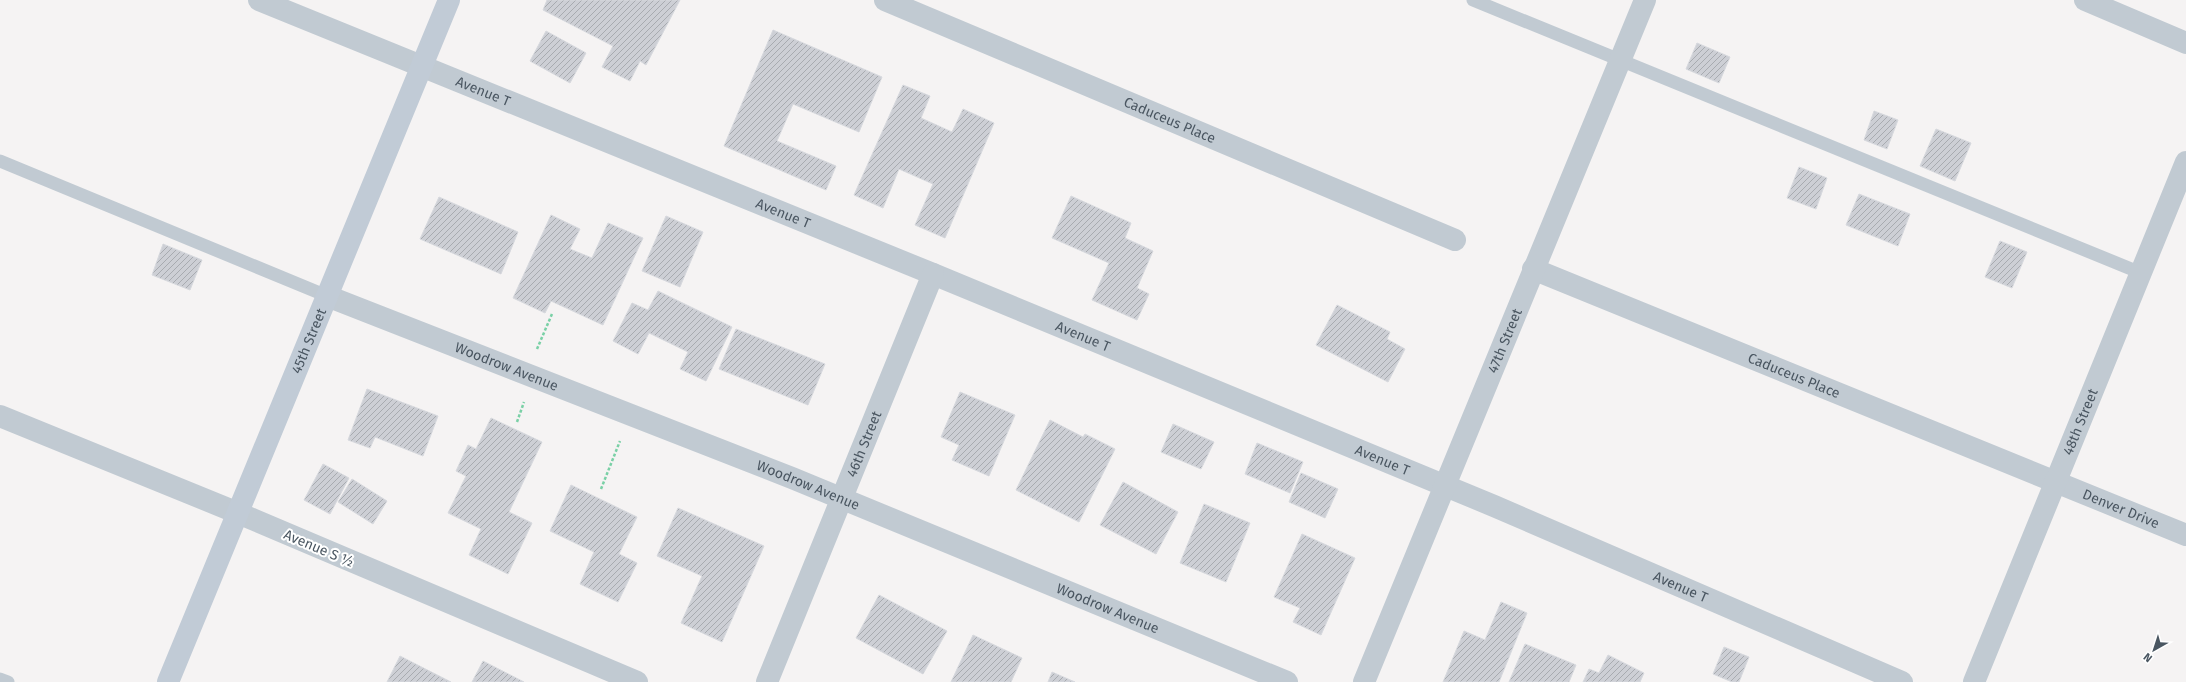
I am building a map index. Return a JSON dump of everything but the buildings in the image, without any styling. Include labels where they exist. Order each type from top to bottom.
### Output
[{"type":"main road","name":"45th Street","points":[[168,682],[449,0]]},
{"type":"street","name":"Avenue T","points":[[259,0],[933,274],[1444,485],[1902,682]]},
{"type":"street","name":"Caduceus Place","points":[[885,0],[1455,240]]},
{"type":"street","name":"47th Street","points":[[1364,682],[1645,0]]},
{"type":"street","points":[[2085,0],[2186,43]]},
{"type":"street","name":"48th Street","points":[[1974,682],[2186,162]]},
{"type":"street","name":"Caduceus Place","points":[[1533,269],[2055,482]]},
{"type":"street","name":"46th Street","points":[[767,682],[933,274]]},
{"type":"street","name":"Woodrow Avenue","points":[[327,296],[842,499],[1287,682]]},
{"type":"street","name":"Avenue S ½","points":[[0,416],[238,513],[636,682]]},
{"type":"street","name":"Denver Drive","points":[[2055,482],[2186,535]]},
{"type":"lane","points":[[1473,0],[1619,61],[2141,273]]},
{"type":"lane","points":[[0,161],[327,296]]},
{"type":"lane","points":[[0,679],[8,682]]},
{"type":"path","points":[[527,374],[552,314]]},
{"type":"path","points":[[601,489],[631,415]]}]
